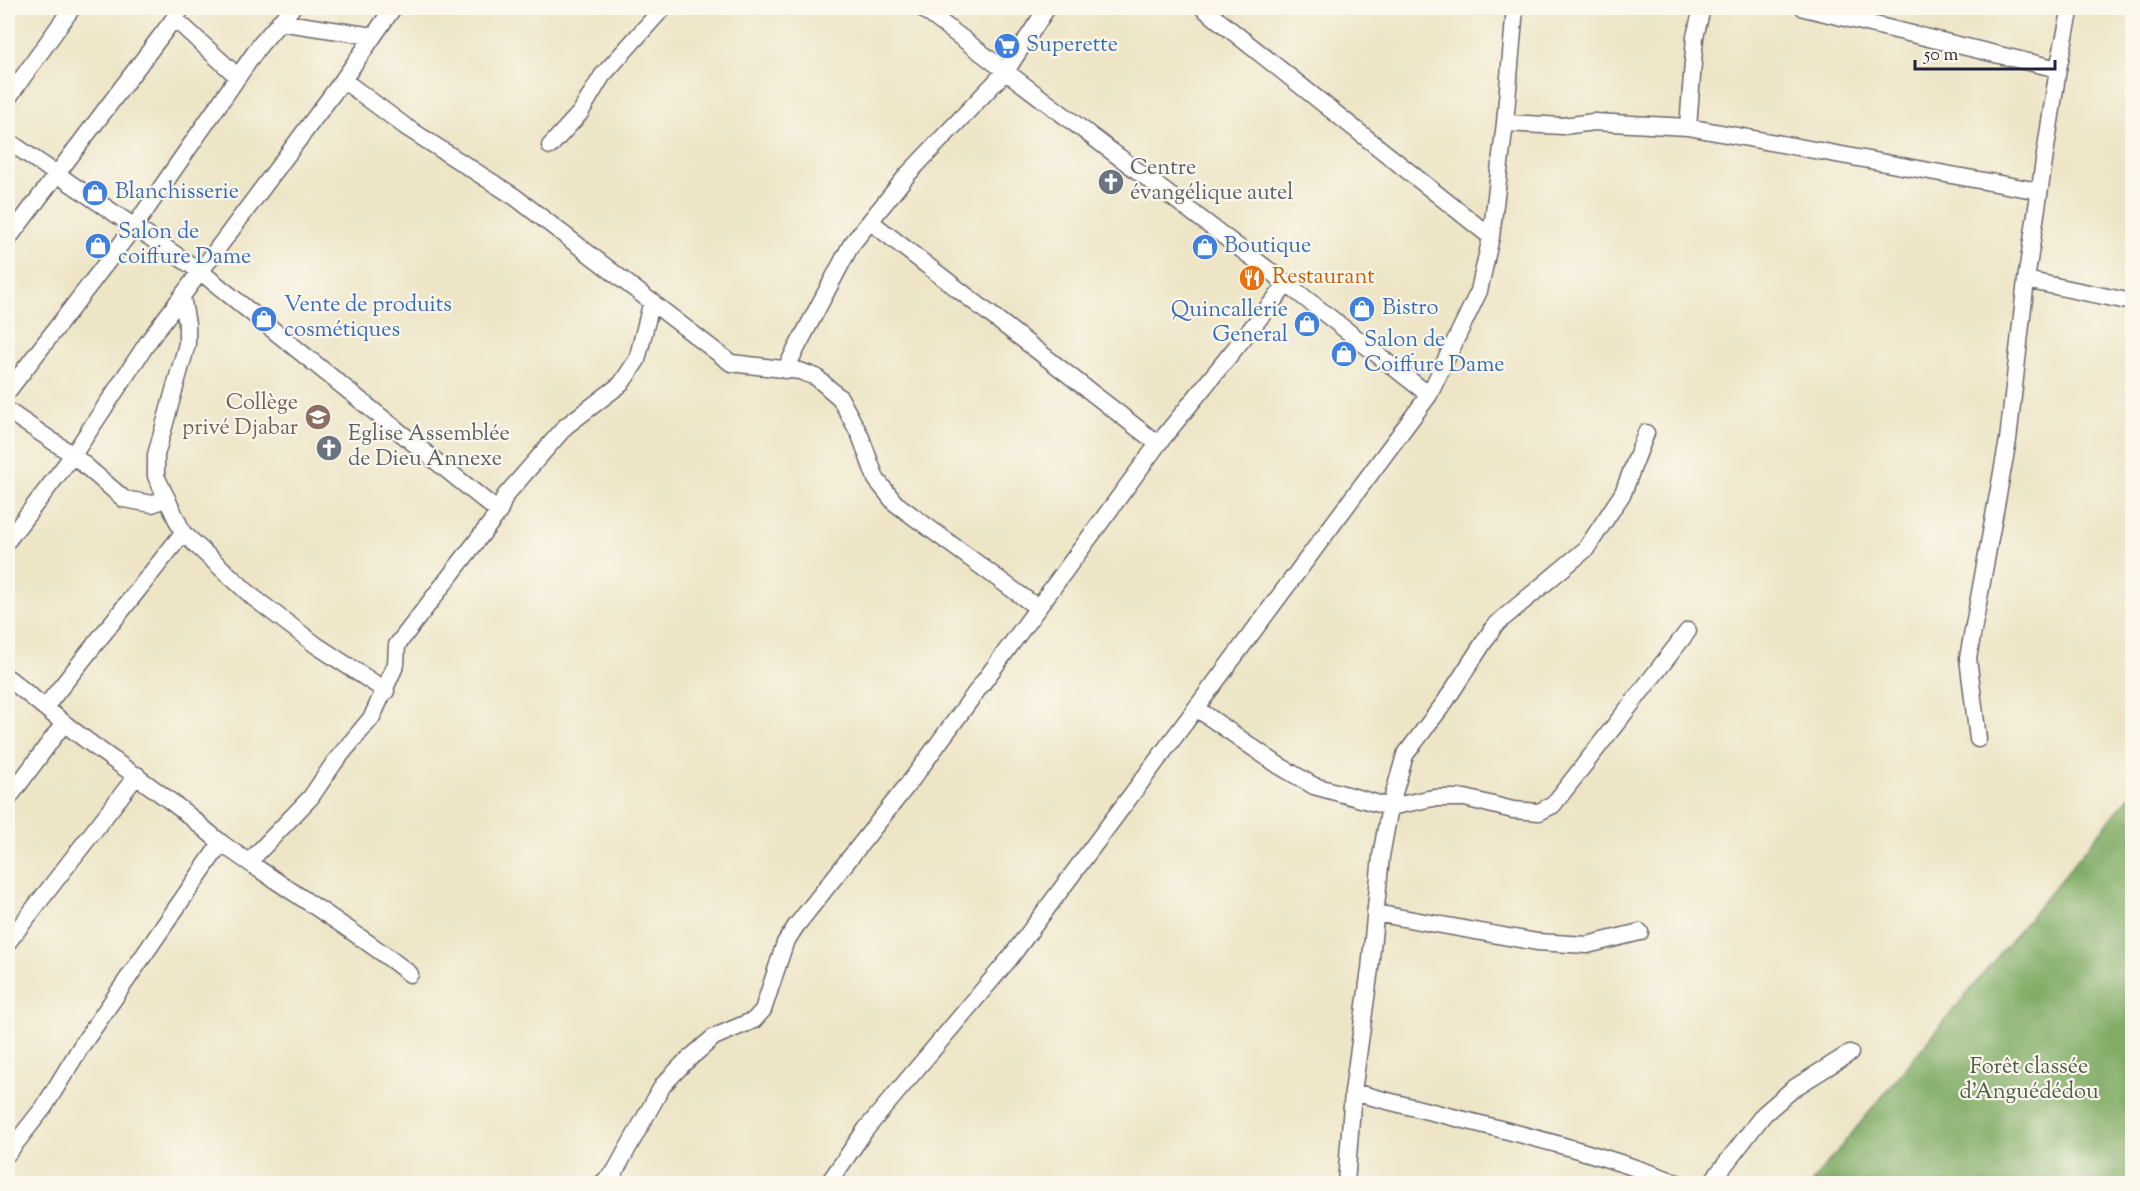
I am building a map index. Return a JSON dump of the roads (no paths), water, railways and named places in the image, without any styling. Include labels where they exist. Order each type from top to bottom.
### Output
[{"type":"street","points":[[8,98],[72,8]]},
{"type":"street","points":[[8,391],[134,226],[238,77],[292,8]]},
{"type":"street","points":[[8,540],[73,455],[150,339],[343,80],[393,8]]},
{"type":"street","points":[[550,146],[580,113],[602,76],[663,8]]},
{"type":"street","points":[[922,8],[1287,284],[1429,395]]},
{"type":"street","points":[[785,370],[828,285],[851,246],[908,174],[1006,71],[1047,8]]},
{"type":"street","points":[[1203,8],[1491,237]]},
{"type":"street","points":[[828,1184],[866,1128],[1010,958],[1429,395],[1479,291],[1491,237],[1505,123],[1515,8]]},
{"type":"street","points":[[1689,127],[1695,37],[1702,8]]},
{"type":"street","points":[[1804,8],[2058,69]]},
{"type":"street","points":[[1978,739],[1968,658],[2008,440],[2026,280],[2058,69],[2071,8]]},
{"type":"street","points":[[8,239],[178,13],[238,77]]},
{"type":"street","points":[[279,22],[373,36]]},
{"type":"street","points":[[343,80],[406,127],[515,197],[731,363],[800,371],[816,377],[840,398],[860,435],[876,479],[895,503],[1038,608]]},
{"type":"street","points":[[1505,123],[1563,126],[1594,122],[1689,127],[2039,191]]},
{"type":"street","points":[[8,141],[201,272],[499,512]]},
{"type":"street","points":[[871,222],[1158,444]]},
{"type":"street","points":[[2026,280],[2133,302]]},
{"type":"street","points":[[601,1184],[614,1173],[670,1078],[714,1037],[754,1020],[763,1010],[785,943],[796,926],[913,778],[1158,444],[1287,284]]},
{"type":"street","points":[[182,297],[187,324],[187,344],[156,455],[156,476],[183,533],[263,604],[316,645],[387,691]]},
{"type":"street","points":[[249,862],[311,797],[334,763],[372,717],[387,691],[396,664],[397,645],[499,512],[505,496],[566,426],[621,384],[637,360],[652,301]]},
{"type":"street","points":[[8,411],[73,455],[124,499],[152,504],[167,498]]},
{"type":"street","points":[[1346,1184],[1353,1092],[1381,856],[1390,807],[1405,755],[1445,702],[1495,625],[1587,549],[1623,493],[1646,433]]},
{"type":"street","points":[[46,706],[183,533]]},
{"type":"street","points":[[1196,708],[1278,765],[1314,786],[1390,807],[1433,798],[1465,798],[1513,810],[1539,812],[1553,805],[1688,631]]},
{"type":"street","points":[[8,678],[221,843],[370,942],[410,974]]},
{"type":"street","points":[[8,799],[64,723]]},
{"type":"street","points":[[8,942],[136,775]]},
{"type":"street","points":[[8,1153],[44,1107],[82,1045],[221,843]]},
{"type":"street","points":[[1375,913],[1537,942],[1587,945],[1640,932]]},
{"type":"street","points":[[1710,1184],[1764,1114],[1794,1088],[1850,1053]]},
{"type":"street","points":[[1353,1092],[1564,1146],[1640,1168],[1680,1184]]},
{"type":"place","name":"Superette","points":[[1007,46]]},
{"type":"place","name":"Centre évangélique autel","points":[[1111,182]]},
{"type":"place","name":"Blanchisserie","points":[[95,193]]},
{"type":"place","name":"Salon de coiffure Dame","points":[[98,246]]},
{"type":"place","name":"Boutique","points":[[1205,247]]},
{"type":"place","name":"Restaurant","points":[[1252,278]]},
{"type":"place","name":"Bistro","points":[[1362,309]]},
{"type":"place","name":"Vente de produits cosmétiques","points":[[264,319]]},
{"type":"place","name":"Quincallerie General","points":[[1307,324]]},
{"type":"place","name":"Salon de Coiffure Dame","points":[[1344,354]]},
{"type":"place","name":"Collège privé Djabar","points":[[318,417]]},
{"type":"place","name":"Eglise Assemblée de Dieu Annexe","points":[[329,448]]},
{"type":"park label","name":"Forêt classée d’Anguédédou","points":[[2029,1080]]}]
